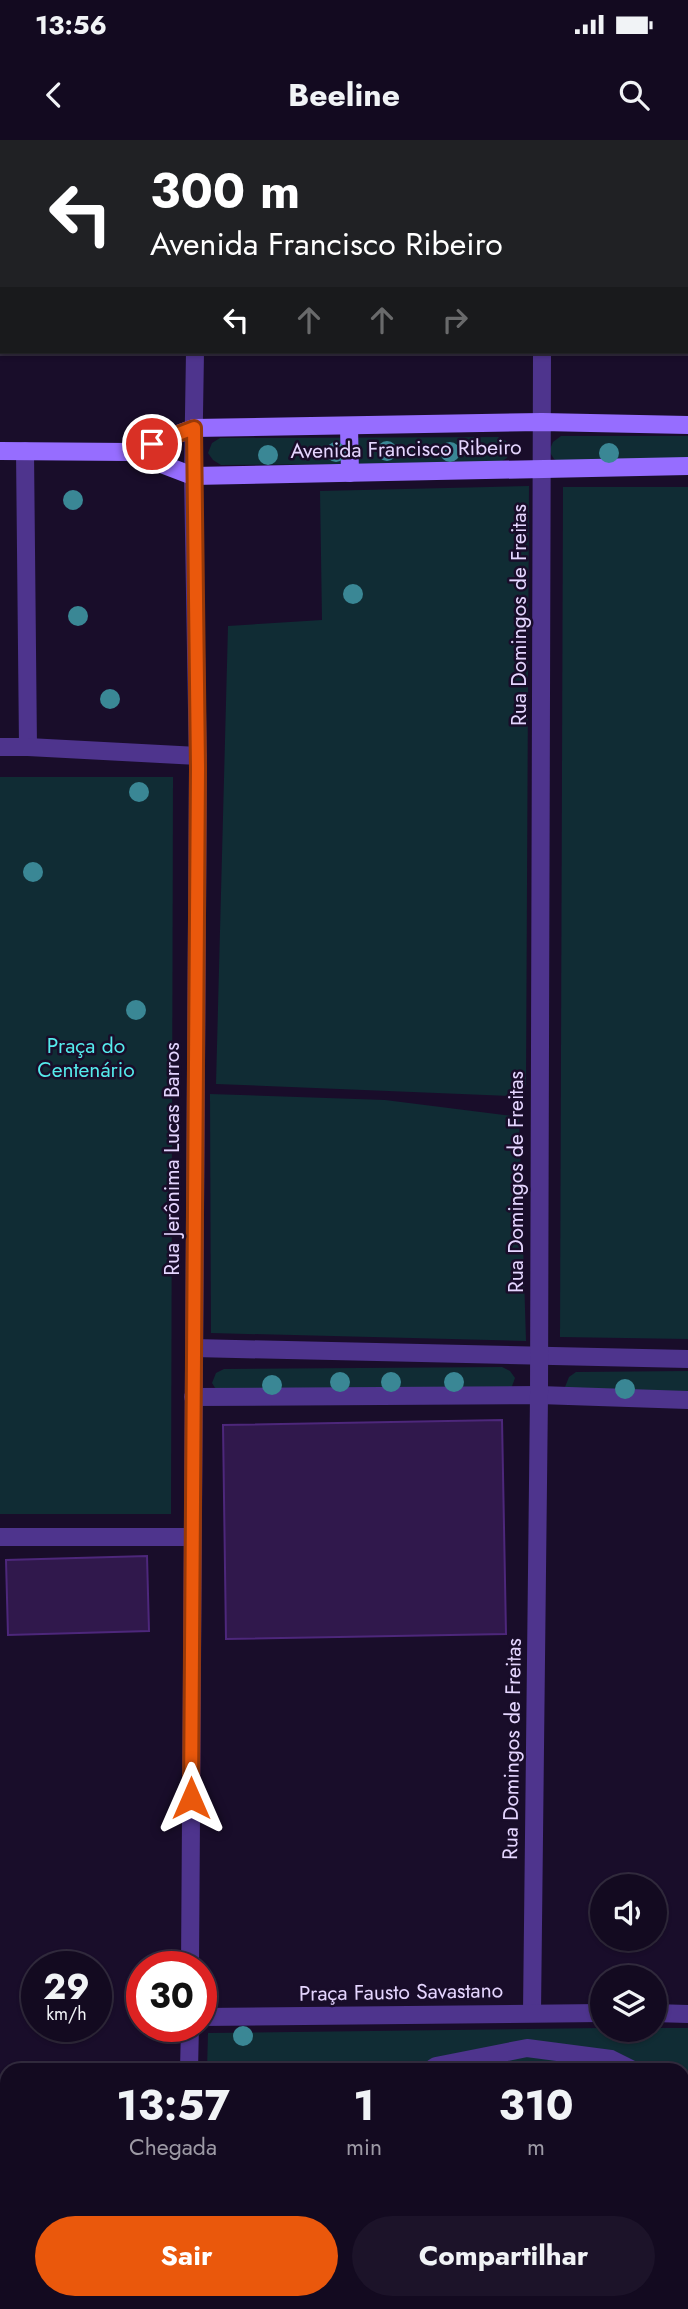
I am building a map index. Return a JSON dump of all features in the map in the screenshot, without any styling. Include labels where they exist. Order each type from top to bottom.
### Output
[{"type":"street","name":"Rua Jerônima Lucas Barros","points":[[190,1951],[198,756],[193,476],[195,354]]},
{"type":"street","name":"Rua Domingos de Freitas","points":[[532,2013],[539,1395],[542,354]]},
{"type":"street","name":"Avenida Francisco Ribeiro","points":[[130,452],[194,428],[542,422],[688,425]]},
{"type":"street","points":[[349,426],[350,473]]},
{"type":"street","name":"Avenida Francisco Ribeiro","points":[[0,451],[130,452],[193,476],[688,466]]},
{"type":"street","points":[[25,451],[28,747]]},
{"type":"street","points":[[0,747],[198,756]]},
{"type":"street","points":[[194,1348],[688,1359]]},
{"type":"street","points":[[193,1397],[539,1395],[688,1400]]},
{"type":"street","points":[[0,1537],[191,1537]]},
{"type":"street","name":"Praça Fausto Savastano","points":[[217,2017],[590,2013]]},
{"type":"street","points":[[667,2013],[688,2014]]},
{"type":"street","points":[[189,2063],[190,2042]]},
{"type":"street","points":[[451,2063],[527,2048],[618,2063]]},
{"type":"green space","points":[[561,436],[688,436],[688,462],[562,463],[554,459],[549,451],[553,442]]},
{"type":"green space","points":[[498,437],[506,441],[511,448],[507,458],[499,463],[221,465],[208,453],[212,443],[220,438]]},
{"type":"green space","points":[[529,486],[526,1085],[513,1096],[216,1084],[228,626],[322,620],[320,491]]},
{"type":"green space","points":[[563,487],[688,487],[688,1339],[560,1337]]},
{"type":"green space","name":"Praça do Centenário","points":[[0,777],[173,777],[171,1514],[0,1514]]},
{"type":"green space","points":[[210,1094],[385,1100],[519,1117],[526,1341],[211,1333]]},
{"type":"green space","points":[[502,1367],[510,1371],[515,1378],[511,1389],[217,1391],[212,1383],[216,1373],[224,1369]]},
{"type":"green space","points":[[688,1371],[688,1398],[570,1394],[565,1387],[569,1377],[576,1372]]},
{"type":"green space","points":[[590,2028],[590,2042],[667,2042],[667,2028],[688,2028],[688,2063],[207,2063],[208,2042],[217,2042],[217,2033]]},
{"type":"building","points":[[502,1420],[506,1634],[226,1639],[223,1425]]},
{"type":"building","points":[[147,1556],[149,1631],[8,1635],[6,1560]]},
{"type":"route","points":[[152,444],[194,428],[198,768],[191,1798]]}]
